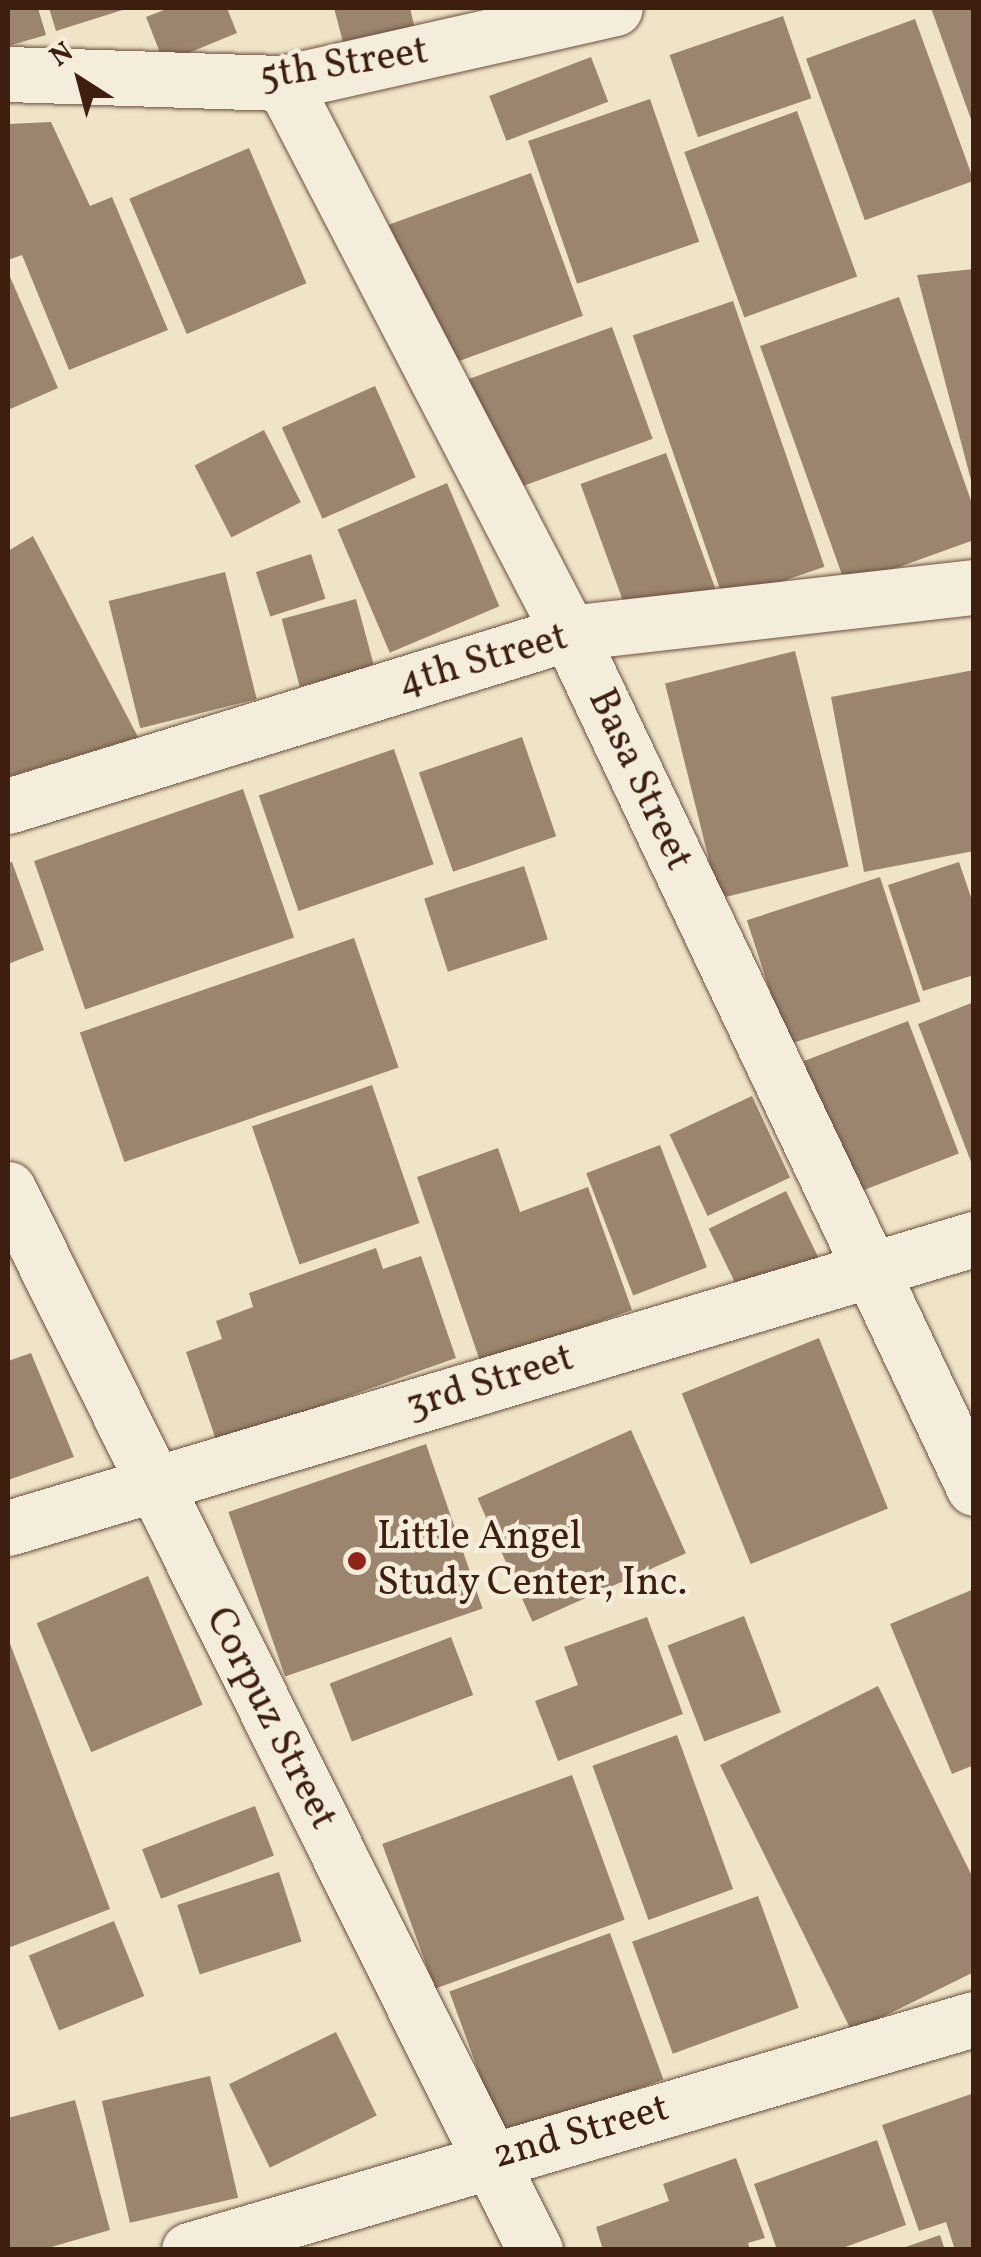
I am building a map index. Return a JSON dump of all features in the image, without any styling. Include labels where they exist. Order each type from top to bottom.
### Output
[{"type":"street","name":"5th Street","points":[[8,74],[283,83],[524,20],[615,8]]},
{"type":"street","name":"Basa Street","points":[[283,83],[569,633],[974,1488]]},
{"type":"street","name":"4th Street","points":[[8,806],[569,633],[974,587]]},
{"type":"street","name":"Corpuz Street","points":[[8,1189],[534,2250]]},
{"type":"street","name":"3rd Street","points":[[8,1528],[974,1239]]},
{"type":"street","name":"2nd Street","points":[[189,2250],[974,2019]]},
{"type":"building","points":[[8,8],[38,8],[46,35],[8,46]]},
{"type":"building","points":[[49,8],[129,8],[56,31]]},
{"type":"building","points":[[169,8],[227,8],[237,33],[164,63],[146,17]]},
{"type":"building","points":[[334,8],[410,8],[415,29],[344,46]]},
{"type":"building","points":[[931,8],[974,8],[974,125],[973,125]]},
{"type":"building","points":[[783,16],[811,98],[698,137],[670,55]]},
{"type":"building","points":[[915,19],[974,181],[865,220],[806,59]]},
{"type":"building","points":[[591,57],[608,102],[506,141],[489,96]]},
{"type":"building","points":[[650,99],[699,242],[577,284],[528,141]]},
{"type":"building","points":[[797,111],[857,276],[744,317],[684,152]]},
{"type":"building","points":[[51,122],[90,206],[112,197],[168,330],[69,370],[22,255],[8,260],[8,124]]},
{"type":"building","points":[[249,148],[306,283],[187,334],[129,199]]},
{"type":"building","points":[[531,173],[583,316],[439,368],[387,225]]},
{"type":"building","points":[[974,269],[974,484],[972,484],[917,275]]},
{"type":"building","points":[[8,272],[58,388],[8,410]]},
{"type":"building","points":[[899,297],[974,509],[974,540],[846,586],[760,346]]},
{"type":"building","points":[[733,301],[824,567],[724,601],[633,336]]},
{"type":"building","points":[[612,327],[653,439],[501,494],[461,382]]},
{"type":"building","points":[[375,386],[416,477],[322,519],[282,427]]},
{"type":"building","points":[[264,430],[301,502],[231,538],[195,465]]},
{"type":"building","points":[[666,453],[716,590],[630,621],[580,484]]},
{"type":"building","points":[[447,483],[499,606],[390,653],[337,529]]},
{"type":"building","points":[[33,536],[138,737],[8,777],[8,551]]},
{"type":"building","points":[[311,554],[326,599],[270,617],[256,572]]},
{"type":"building","points":[[225,572],[257,699],[140,728],[109,601]]},
{"type":"building","points":[[356,599],[374,667],[300,687],[282,619]]},
{"type":"building","points":[[795,651],[849,866],[719,899],[665,683]]},
{"type":"building","points":[[974,670],[974,851],[864,872],[831,697]]},
{"type":"building","points":[[522,737],[556,836],[453,872],[419,772]]},
{"type":"building","points":[[394,749],[434,864],[299,911],[259,796]]},
{"type":"building","points":[[243,789],[294,937],[85,1009],[34,861]]},
{"type":"building","points":[[12,862],[44,950],[8,964],[8,863]]},
{"type":"building","points":[[959,862],[974,906],[974,975],[923,991],[888,885]]},
{"type":"building","points":[[524,866],[548,939],[448,972],[424,898]]},
{"type":"building","points":[[880,877],[920,1002],[787,1045],[747,920]]},
{"type":"building","points":[[354,938],[399,1068],[124,1162],[80,1032]]},
{"type":"building","points":[[974,1002],[974,1167],[973,1167],[918,1024]]},
{"type":"building","points":[[908,1021],[959,1154],[854,1194],[803,1061]]},
{"type":"building","points":[[372,1085],[420,1223],[299,1264],[252,1126]]},
{"type":"building","points":[[752,1096],[790,1178],[708,1216],[670,1134]]},
{"type":"building","points":[[660,1145],[707,1267],[633,1296],[586,1173]]},
{"type":"building","points":[[498,1148],[520,1212],[588,1187],[632,1310],[481,1364],[417,1177]]},
{"type":"building","points":[[786,1191],[821,1263],[744,1301],[709,1229]]},
{"type":"building","points":[[376,1248],[383,1269],[421,1256],[456,1358],[217,1443],[186,1352],[222,1339],[216,1321],[253,1307],[249,1293]]},
{"type":"building","points":[[819,1338],[888,1509],[751,1564],[682,1393]]},
{"type":"building","points":[[31,1353],[74,1457],[8,1480],[8,1361]]},
{"type":"building","points":[[631,1430],[686,1553],[532,1622],[478,1498]]},
{"type":"building","name":"Little Angel Study Center, Inc.","points":[[426,1444],[483,1609],[285,1677],[228,1512]]},
{"type":"building","points":[[148,1576],[203,1705],[91,1752],[37,1623]]},
{"type":"building","points":[[974,1589],[974,1765],[952,1774],[890,1624]]},
{"type":"building","points":[[744,1616],[781,1712],[704,1742],[667,1645]]},
{"type":"building","points":[[647,1617],[683,1714],[558,1761],[535,1701],[578,1685],[564,1647]]},
{"type":"building","points":[[451,1637],[473,1695],[352,1741],[330,1684]]},
{"type":"building","points":[[8,1638],[110,1909],[8,1948]]},
{"type":"building","points":[[878,1686],[974,1880],[974,1972],[852,2032],[720,1765]]},
{"type":"building","points":[[677,1735],[733,1889],[649,1920],[592,1766]]},
{"type":"building","points":[[572,1775],[625,1920],[435,1989],[382,1844]]},
{"type":"building","points":[[255,1806],[274,1855],[161,1899],[142,1849]]},
{"type":"building","points":[[279,1872],[302,1941],[200,1974],[177,1905]]},
{"type":"building","points":[[758,1896],[799,2008],[673,2054],[632,1942]]},
{"type":"building","points":[[114,1921],[144,1996],[59,2031],[29,1955]]},
{"type":"building","points":[[610,1933],[663,2080],[503,2138],[449,1991]]},
{"type":"building","points":[[336,2032],[377,2116],[270,2168],[229,2084]]},
{"type":"building","points":[[210,2076],[238,2198],[130,2223],[102,2101]]},
{"type":"building","points":[[974,2093],[974,2250],[955,2250],[946,2222],[919,2231],[882,2125]]},
{"type":"building","points":[[75,2100],[110,2230],[41,2250],[8,2250],[8,2118]]},
{"type":"building","points":[[877,2140],[906,2225],[837,2250],[777,2250],[754,2184]]},
{"type":"building","points":[[736,2158],[765,2238],[748,2243],[750,2250],[603,2250],[596,2227],[669,2201],[663,2184]]},
{"type":"building","points":[[940,2235],[945,2250],[900,2249]]},
{"type":"place","name":"Little Angel Study Center, Inc.","points":[[357,1561]]}]
